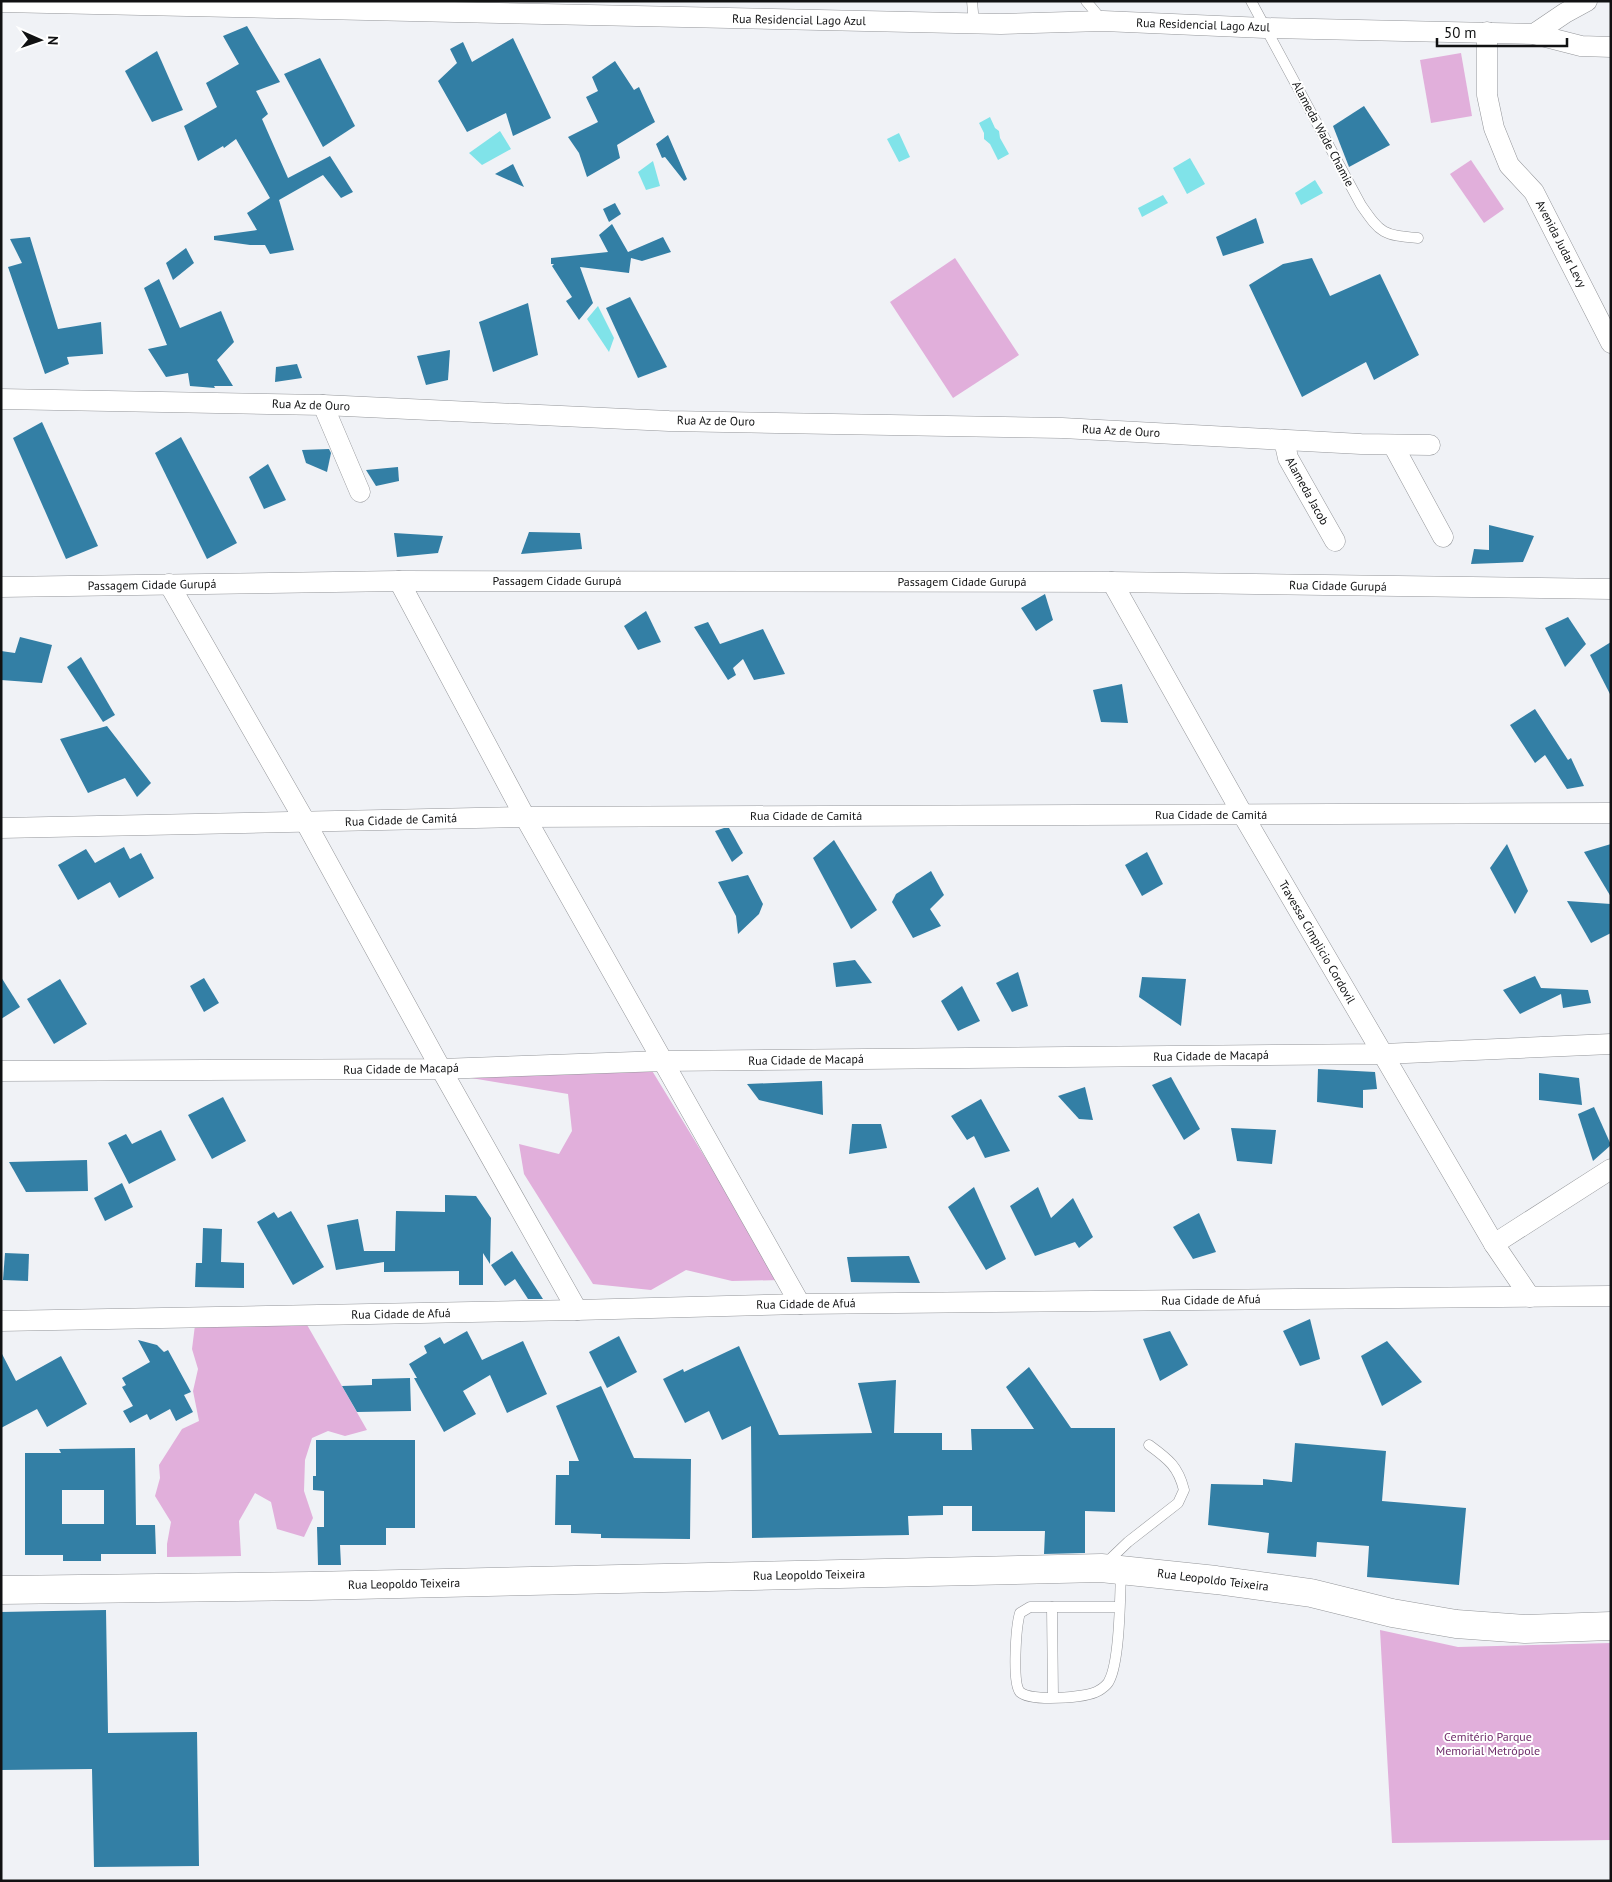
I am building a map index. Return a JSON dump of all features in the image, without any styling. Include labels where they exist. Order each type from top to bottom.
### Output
[{"type":"main road","name":"Rua Leopoldo Teixeira","points":[[1,1590],[311,1586],[1111,1569],[1216,1580],[1311,1593],[1392,1613],[1456,1624],[1525,1629],[1611,1626]]},
{"type":"street","points":[[1534,34],[1562,7],[1587,1]]},
{"type":"street","name":"Rua Residencial Lago Azul","points":[[1,2],[334,5],[974,24],[1103,21],[1265,28],[1534,34],[1581,46],[1611,47]]},
{"type":"street","name":"Avenida Judar Levy","points":[[1487,32],[1487,95],[1494,128],[1509,165],[1534,192],[1611,343]]},
{"type":"street","name":"Rua Az de Ouro","points":[[1,398],[323,405],[669,420],[1062,428],[1284,440],[1430,445]]},
{"type":"street","points":[[323,405],[360,492]]},
{"type":"street","name":"Alameda Jacob","points":[[1284,440],[1288,458],[1335,541]]},
{"type":"street","points":[[1393,445],[1443,537]]},
{"type":"street","points":[[399,581],[525,817],[800,1304]]},
{"type":"street","name":"Passagem Cidade Gurupá","points":[[1,587],[399,581],[1112,582]]},
{"type":"street","name":"Rua Cidade Gurupá","points":[[1112,582],[1611,589]]},
{"type":"street","name":"Travessa Cimplicio Cordovil","points":[[1112,582],[1243,815],[1494,1244],[1530,1297]]},
{"type":"street","points":[[169,584],[306,823],[441,1069],[578,1310]]},
{"type":"street","name":"Rua Cidade de Camitá","points":[[1,828],[525,817],[1611,813]]},
{"type":"street","name":"Rua Cidade de Macapá","points":[[1,1071],[441,1069],[663,1062],[1383,1054],[1611,1044]]},
{"type":"street","points":[[1494,1244],[1611,1169]]},
{"type":"street","name":"Rua Cidade de Afuá","points":[[1,1321],[800,1304],[1611,1296]]},
{"type":"lane","points":[[972,1],[974,24]]},
{"type":"lane","points":[[1086,1],[1103,21]]},
{"type":"lane","name":"Alameda Wade Chamie","points":[[1251,1],[1361,205],[1376,226],[1392,236],[1418,238]]},
{"type":"lane","points":[[1119,1607],[1030,1608],[1020,1613],[1018,1621],[1016,1684],[1020,1692],[1028,1696],[1086,1695],[1098,1691],[1109,1682],[1114,1665],[1119,1607],[1111,1569],[1128,1542],[1178,1503],[1184,1490],[1181,1477],[1171,1462],[1149,1445]]},
{"type":"lane","points":[[1052,1607],[1054,1697]]},
{"type":"green space","points":[[1461,53],[1472,116],[1431,123],[1420,60]]},
{"type":"green space","points":[[1471,160],[1504,209],[1484,223],[1450,174]]},
{"type":"green space","points":[[955,258],[1019,355],[953,398],[890,302]]},
{"type":"green space","points":[[651,1069],[780,1280],[732,1281],[686,1270],[651,1290],[593,1284],[524,1174],[519,1144],[559,1154],[572,1131],[568,1094],[471,1078]]},
{"type":"green space","points":[[306,1323],[367,1430],[345,1436],[328,1431],[312,1438],[305,1460],[304,1491],[313,1518],[304,1537],[277,1529],[271,1502],[255,1493],[239,1521],[241,1556],[167,1557],[171,1522],[155,1496],[160,1478],[159,1465],[182,1429],[199,1421],[193,1391],[198,1369],[192,1349],[195,1325]]},
{"type":"green space","name":"Cemitério Parque Memorial Metrópole","points":[[1380,1630],[1458,1647],[1611,1643],[1611,1840],[1392,1843]]},
{"type":"water","points":[[990,117],[995,128],[999,131],[1000,138],[1009,154],[998,160],[990,144],[984,139],[984,133],[979,123]]},
{"type":"water","points":[[500,131],[511,149],[482,165],[469,153]]},
{"type":"water","points":[[899,133],[910,157],[899,162],[887,139]]},
{"type":"water","points":[[1190,158],[1205,184],[1187,194],[1173,168]]},
{"type":"water","points":[[653,161],[660,186],[646,190],[638,172]]},
{"type":"water","points":[[1315,180],[1323,193],[1301,205],[1295,193]]},
{"type":"water","points":[[1163,195],[1168,203],[1142,217],[1138,208]]},
{"type":"water","points":[[598,306],[614,338],[609,352],[587,319]]},
{"type":"building","points":[[247,26],[280,82],[256,91],[268,114],[262,119],[288,178],[330,156],[353,192],[341,198],[323,175],[279,200],[294,250],[270,254],[265,245],[214,240],[214,236],[257,230],[247,213],[270,198],[236,139],[224,148],[223,146],[198,161],[184,126],[217,107],[206,83],[239,64],[223,36]]},
{"type":"building","points":[[513,38],[551,118],[513,136],[506,113],[467,132],[438,81],[457,63],[450,49],[463,42],[472,62]]},
{"type":"building","points":[[157,51],[183,110],[152,122],[125,71]]},
{"type":"building","points":[[320,58],[355,126],[323,147],[284,74]]},
{"type":"building","points":[[615,61],[634,90],[639,87],[655,122],[617,145],[620,158],[587,177],[579,153],[568,137],[598,122],[586,97],[598,91],[592,77]]},
{"type":"building","points":[[1364,106],[1390,145],[1349,167],[1333,126]]},
{"type":"building","points":[[668,135],[687,179],[684,181],[665,157],[662,158],[656,144]]},
{"type":"building","points":[[513,164],[524,187],[495,174]]},
{"type":"building","points":[[615,203],[621,214],[609,222],[603,209]]},
{"type":"building","points":[[1256,218],[1264,243],[1223,256],[1216,237]]},
{"type":"building","points":[[612,224],[628,252],[663,237],[671,252],[642,261],[631,258],[629,273],[580,267],[593,303],[579,320],[566,301],[572,297],[552,266],[554,264],[551,264],[551,258],[608,252],[599,235]]},
{"type":"building","points":[[30,237],[58,329],[101,322],[103,354],[67,357],[69,364],[45,374],[8,267],[22,263],[10,239]]},
{"type":"building","points":[[186,248],[194,263],[173,280],[166,263]]},
{"type":"building","points":[[1312,258],[1330,296],[1380,274],[1419,355],[1374,380],[1366,362],[1302,397],[1249,285],[1283,264]]},
{"type":"building","points":[[159,279],[180,328],[221,311],[234,342],[217,360],[233,386],[214,386],[215,388],[190,386],[188,373],[166,377],[148,349],[167,345],[144,288]]},
{"type":"building","points":[[630,297],[667,367],[638,378],[606,308]]},
{"type":"building","points":[[528,303],[538,355],[493,372],[479,322]]},
{"type":"building","points":[[450,350],[448,380],[426,385],[417,356]]},
{"type":"building","points":[[297,364],[302,378],[275,382],[276,367]]},
{"type":"building","points":[[42,422],[98,546],[66,559],[13,438]]},
{"type":"building","points":[[181,437],[237,543],[207,559],[155,453]]},
{"type":"building","points":[[329,449],[331,453],[327,472],[306,463],[302,450]]},
{"type":"building","points":[[268,464],[286,500],[264,509],[249,477]]},
{"type":"building","points":[[398,467],[399,481],[376,486],[366,470]]},
{"type":"building","points":[[1489,525],[1534,536],[1523,562],[1471,564],[1474,549],[1489,550]]},
{"type":"building","points":[[529,532],[580,533],[582,549],[521,554]]},
{"type":"building","points":[[394,533],[443,536],[438,553],[397,557]]},
{"type":"building","points":[[1045,594],[1053,620],[1036,631],[1021,608]]},
{"type":"building","points":[[646,611],[661,642],[638,650],[624,626]]},
{"type":"building","points":[[1568,617],[1586,644],[1565,667],[1545,628]]},
{"type":"building","points":[[708,622],[720,644],[763,629],[785,674],[754,680],[743,659],[733,668],[736,675],[728,680],[694,627]]},
{"type":"building","points":[[20,637],[52,645],[42,683],[1,680],[1,651],[15,653]]},
{"type":"building","points":[[1611,642],[1611,696],[1590,655]]},
{"type":"building","points":[[81,657],[115,715],[103,722],[67,667]]},
{"type":"building","points":[[1122,684],[1128,723],[1101,722],[1093,690]]},
{"type":"building","points":[[1535,709],[1568,760],[1571,758],[1584,786],[1567,789],[1545,755],[1535,763],[1510,725]]},
{"type":"building","points":[[107,726],[151,783],[137,797],[125,778],[88,793],[60,739]]},
{"type":"building","points":[[729,828],[743,853],[732,862],[715,831]]},
{"type":"building","points":[[834,840],[877,910],[851,929],[813,858]]},
{"type":"building","points":[[1507,844],[1528,891],[1515,914],[1490,868]]},
{"type":"building","points":[[1611,844],[1611,897],[1584,852]]},
{"type":"building","points":[[124,847],[130,859],[141,853],[154,878],[119,898],[110,882],[78,900],[58,865],[86,849],[95,863]]},
{"type":"building","points":[[1147,852],[1163,884],[1142,896],[1125,865]]},
{"type":"building","points":[[931,871],[944,895],[930,909],[941,926],[913,938],[892,902],[896,894]]},
{"type":"building","points":[[748,875],[763,904],[759,914],[738,934],[736,916],[718,882]]},
{"type":"building","points":[[1567,901],[1611,904],[1611,933],[1591,943]]},
{"type":"building","points":[[855,960],[872,983],[836,987],[833,963]]},
{"type":"building","points":[[1018,972],[1028,1006],[1012,1012],[996,983]]},
{"type":"building","points":[[1535,976],[1541,988],[1588,990],[1591,1003],[1563,1008],[1561,994],[1520,1014],[1503,990]]},
{"type":"building","points":[[1,977],[20,1007],[1,1019]]},
{"type":"building","points":[[1142,977],[1186,979],[1181,1026],[1139,997]]},
{"type":"building","points":[[204,978],[219,1003],[204,1012],[190,986]]},
{"type":"building","points":[[60,979],[87,1024],[54,1044],[27,999]]},
{"type":"building","points":[[962,986],[980,1021],[958,1031],[941,1001]]},
{"type":"building","points":[[1318,1069],[1375,1072],[1377,1089],[1363,1090],[1363,1108],[1317,1102]]},
{"type":"building","points":[[1539,1073],[1579,1078],[1582,1105],[1539,1100]]},
{"type":"building","points":[[1171,1077],[1200,1129],[1184,1140],[1152,1085]]},
{"type":"building","points":[[822,1081],[823,1115],[759,1100],[747,1084]]},
{"type":"building","points":[[1085,1087],[1093,1120],[1079,1119],[1058,1096]]},
{"type":"building","points":[[223,1097],[246,1141],[212,1159],[188,1115]]},
{"type":"building","points":[[981,1099],[1010,1151],[985,1158],[974,1136],[967,1140],[951,1116]]},
{"type":"building","points":[[1594,1107],[1611,1145],[1593,1161],[1578,1114]]},
{"type":"building","points":[[852,1124],[881,1124],[887,1148],[849,1154]]},
{"type":"building","points":[[1231,1128],[1276,1130],[1272,1164],[1237,1161]]},
{"type":"building","points":[[161,1130],[176,1160],[129,1184],[108,1143],[126,1134],[132,1144]]},
{"type":"building","points":[[87,1160],[88,1191],[26,1192],[9,1162]]},
{"type":"building","points":[[122,1183],[133,1207],[105,1221],[94,1198]]},
{"type":"building","points":[[974,1187],[1006,1259],[986,1270],[948,1207]]},
{"type":"building","points":[[1038,1187],[1051,1218],[1073,1198],[1093,1237],[1079,1248],[1075,1242],[1035,1256],[1010,1206]]},
{"type":"building","points":[[445,1195],[476,1196],[491,1218],[490,1264],[483,1253],[483,1285],[459,1285],[459,1271],[384,1272],[384,1262],[336,1270],[327,1225],[358,1219],[364,1251],[395,1251],[396,1211],[445,1212]]},
{"type":"building","points":[[291,1211],[324,1267],[293,1285],[257,1222],[274,1212],[278,1218]]},
{"type":"building","points":[[1199,1213],[1216,1252],[1193,1259],[1173,1227]]},
{"type":"building","points":[[203,1228],[222,1229],[221,1262],[244,1263],[244,1288],[195,1287],[196,1263],[202,1263]]},
{"type":"building","points":[[512,1251],[543,1299],[528,1299],[515,1279],[505,1286],[491,1265]]},
{"type":"building","points":[[5,1253],[29,1254],[28,1281],[3,1280]]},
{"type":"building","points":[[909,1256],[920,1283],[851,1282],[847,1257]]},
{"type":"building","points":[[1310,1319],[1320,1359],[1300,1366],[1283,1331]]},
{"type":"building","points":[[467,1331],[482,1360],[523,1341],[547,1394],[507,1413],[490,1375],[463,1391],[476,1414],[444,1432],[414,1378],[417,1378],[409,1364],[427,1353],[424,1346],[440,1337],[444,1344]]},
{"type":"building","points":[[1170,1331],[1188,1365],[1160,1381],[1143,1339]]},
{"type":"building","points":[[619,1336],[637,1372],[607,1388],[589,1352]]},
{"type":"building","points":[[138,1340],[157,1345],[164,1352],[168,1350],[191,1392],[184,1395],[193,1412],[176,1421],[170,1409],[150,1420],[147,1414],[130,1423],[123,1411],[133,1406],[122,1387],[126,1385],[122,1378],[150,1362]]},
{"type":"building","points":[[1387,1341],[1422,1382],[1382,1406],[1361,1356]]},
{"type":"building","points":[[739,1346],[779,1435],[872,1433],[858,1383],[896,1380],[894,1433],[942,1433],[942,1450],[972,1450],[971,1429],[1034,1429],[1006,1387],[1029,1367],[1071,1428],[1115,1428],[1115,1512],[1085,1511],[1085,1553],[1044,1554],[1045,1531],[972,1531],[972,1506],[943,1506],[943,1515],[908,1516],[909,1535],[752,1538],[751,1426],[722,1440],[709,1411],[685,1423],[663,1379],[683,1369],[684,1372]]},
{"type":"building","points":[[1,1352],[16,1381],[61,1356],[87,1404],[47,1427],[37,1409],[1,1428]]},
{"type":"building","points":[[410,1378],[411,1411],[357,1412],[342,1386],[372,1385],[372,1379]]},
{"type":"building","points":[[601,1386],[634,1458],[691,1459],[690,1539],[601,1538],[601,1534],[571,1533],[571,1525],[555,1525],[556,1475],[569,1475],[569,1461],[579,1461],[556,1406]]},
{"type":"building","points":[[316,1440],[415,1440],[415,1528],[386,1528],[386,1545],[340,1545],[341,1565],[318,1565],[317,1527],[324,1527],[324,1491],[313,1490],[313,1476],[316,1476]]},
{"type":"building","points":[[1295,1443],[1386,1451],[1382,1501],[1466,1508],[1459,1585],[1367,1577],[1369,1546],[1317,1542],[1316,1557],[1267,1553],[1269,1533],[1208,1525],[1211,1484],[1263,1485],[1263,1479],[1292,1482]]},
{"type":"building","points":[[135,1448],[136,1525],[155,1525],[156,1554],[101,1554],[101,1561],[63,1561],[63,1555],[25,1555],[25,1453],[61,1453],[59,1449]],"holes":[[[62,1490],[104,1490],[104,1524],[62,1524]]]},
{"type":"building","points":[[106,1610],[108,1733],[197,1732],[199,1866],[94,1867],[92,1769],[1,1770],[1,1612]]}]
